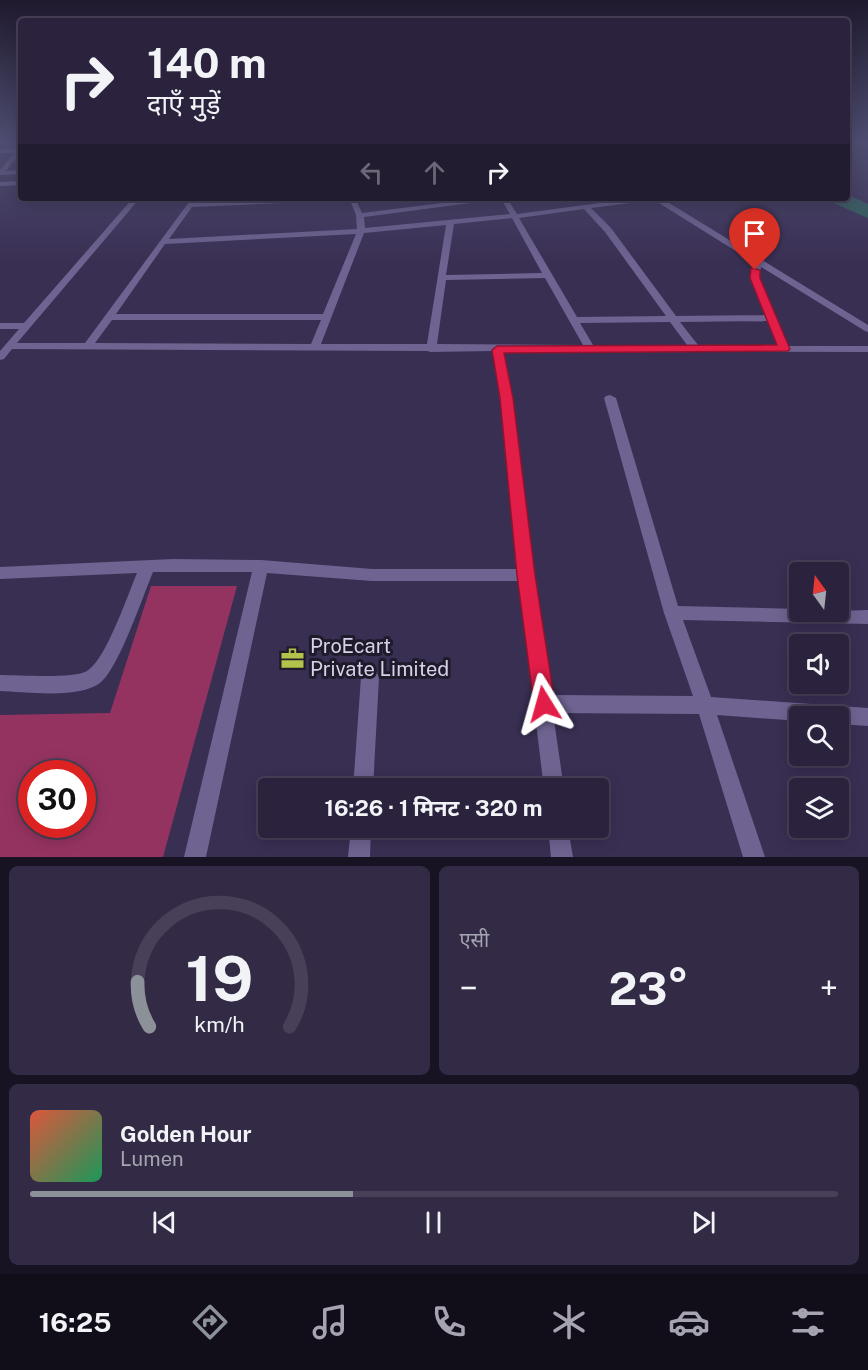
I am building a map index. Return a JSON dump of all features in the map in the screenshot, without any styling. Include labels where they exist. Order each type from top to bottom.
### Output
[{"type":"street","points":[[0,186],[18,185]]},
{"type":"street","points":[[0,357],[134,201]]},
{"type":"street","points":[[87,347],[192,201]]},
{"type":"street","points":[[314,348],[361,231],[360,215],[353,201]]},
{"type":"street","points":[[360,215],[474,201]]},
{"type":"street","points":[[506,201],[590,349]]},
{"type":"street","points":[[163,242],[361,231],[515,216],[631,201]]},
{"type":"street","points":[[659,201],[868,329]]},
{"type":"street","points":[[586,207],[608,230],[695,349]]},
{"type":"street","points":[[431,349],[450,222]]},
{"type":"street","points":[[760,261],[755,270],[755,278],[784,349]]},
{"type":"street","points":[[441,278],[549,275]]},
{"type":"street","points":[[108,317],[325,317]]},
{"type":"street","points":[[574,320],[771,318]]},
{"type":"street","points":[[0,326],[28,326]]},
{"type":"street","points":[[10,346],[497,350],[868,349]]},
{"type":"street","points":[[497,350],[506,398],[553,778]]},
{"type":"street","points":[[610,398],[672,613],[705,705],[754,857]]},
{"type":"street","points":[[0,573],[148,565],[261,566],[372,575],[526,575]]},
{"type":"street","points":[[0,683],[77,683],[92,679],[104,664],[148,565]]},
{"type":"street","points":[[195,857],[261,566]]},
{"type":"street","points":[[672,613],[868,617]]},
{"type":"street","points":[[364,778],[370,677]]},
{"type":"street","points":[[544,704],[705,705],[868,717]]},
{"type":"street","points":[[359,857],[360,838]]},
{"type":"street","points":[[559,838],[562,857]]},
{"type":"shaded area","points":[[151,586],[237,586],[163,857],[0,857],[0,715],[110,713]]},
{"type":"waterway","points":[[844,201],[868,212]]},
{"type":"place","name":"ProEcart Private Limited","points":[[292,658]]},
{"type":"route","points":[[544,704],[526,575],[506,398],[497,350],[784,349],[755,278],[755,270]]}]
